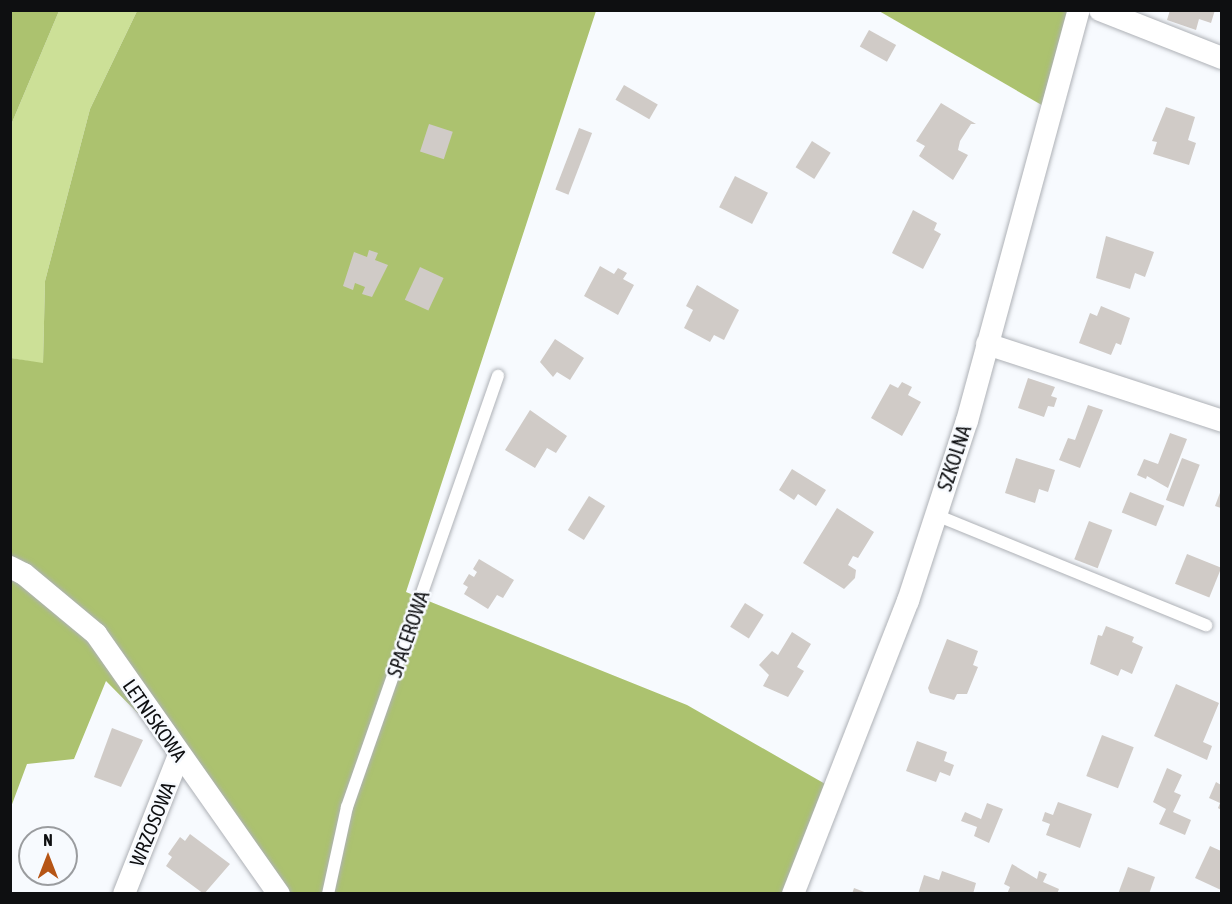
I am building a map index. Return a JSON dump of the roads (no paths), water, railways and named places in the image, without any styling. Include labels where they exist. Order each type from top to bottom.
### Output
[{"type":"street","name":"SZKOLNA","points":[[793,894],[908,601],[936,515],[987,344],[1079,10]]},
{"type":"street","points":[[1100,10],[1221,58]]},
{"type":"street","points":[[987,344],[1221,421]]},
{"type":"street","name":"LETNISKOWA","points":[[10,567],[24,574],[96,634],[279,894]]},
{"type":"street","name":"WRZOSOWA","points":[[124,894],[179,755]]},
{"type":"lane","name":"SPACEROWA","points":[[328,894],[347,807],[498,376]]},
{"type":"lane","points":[[936,515],[1206,625]]}]
